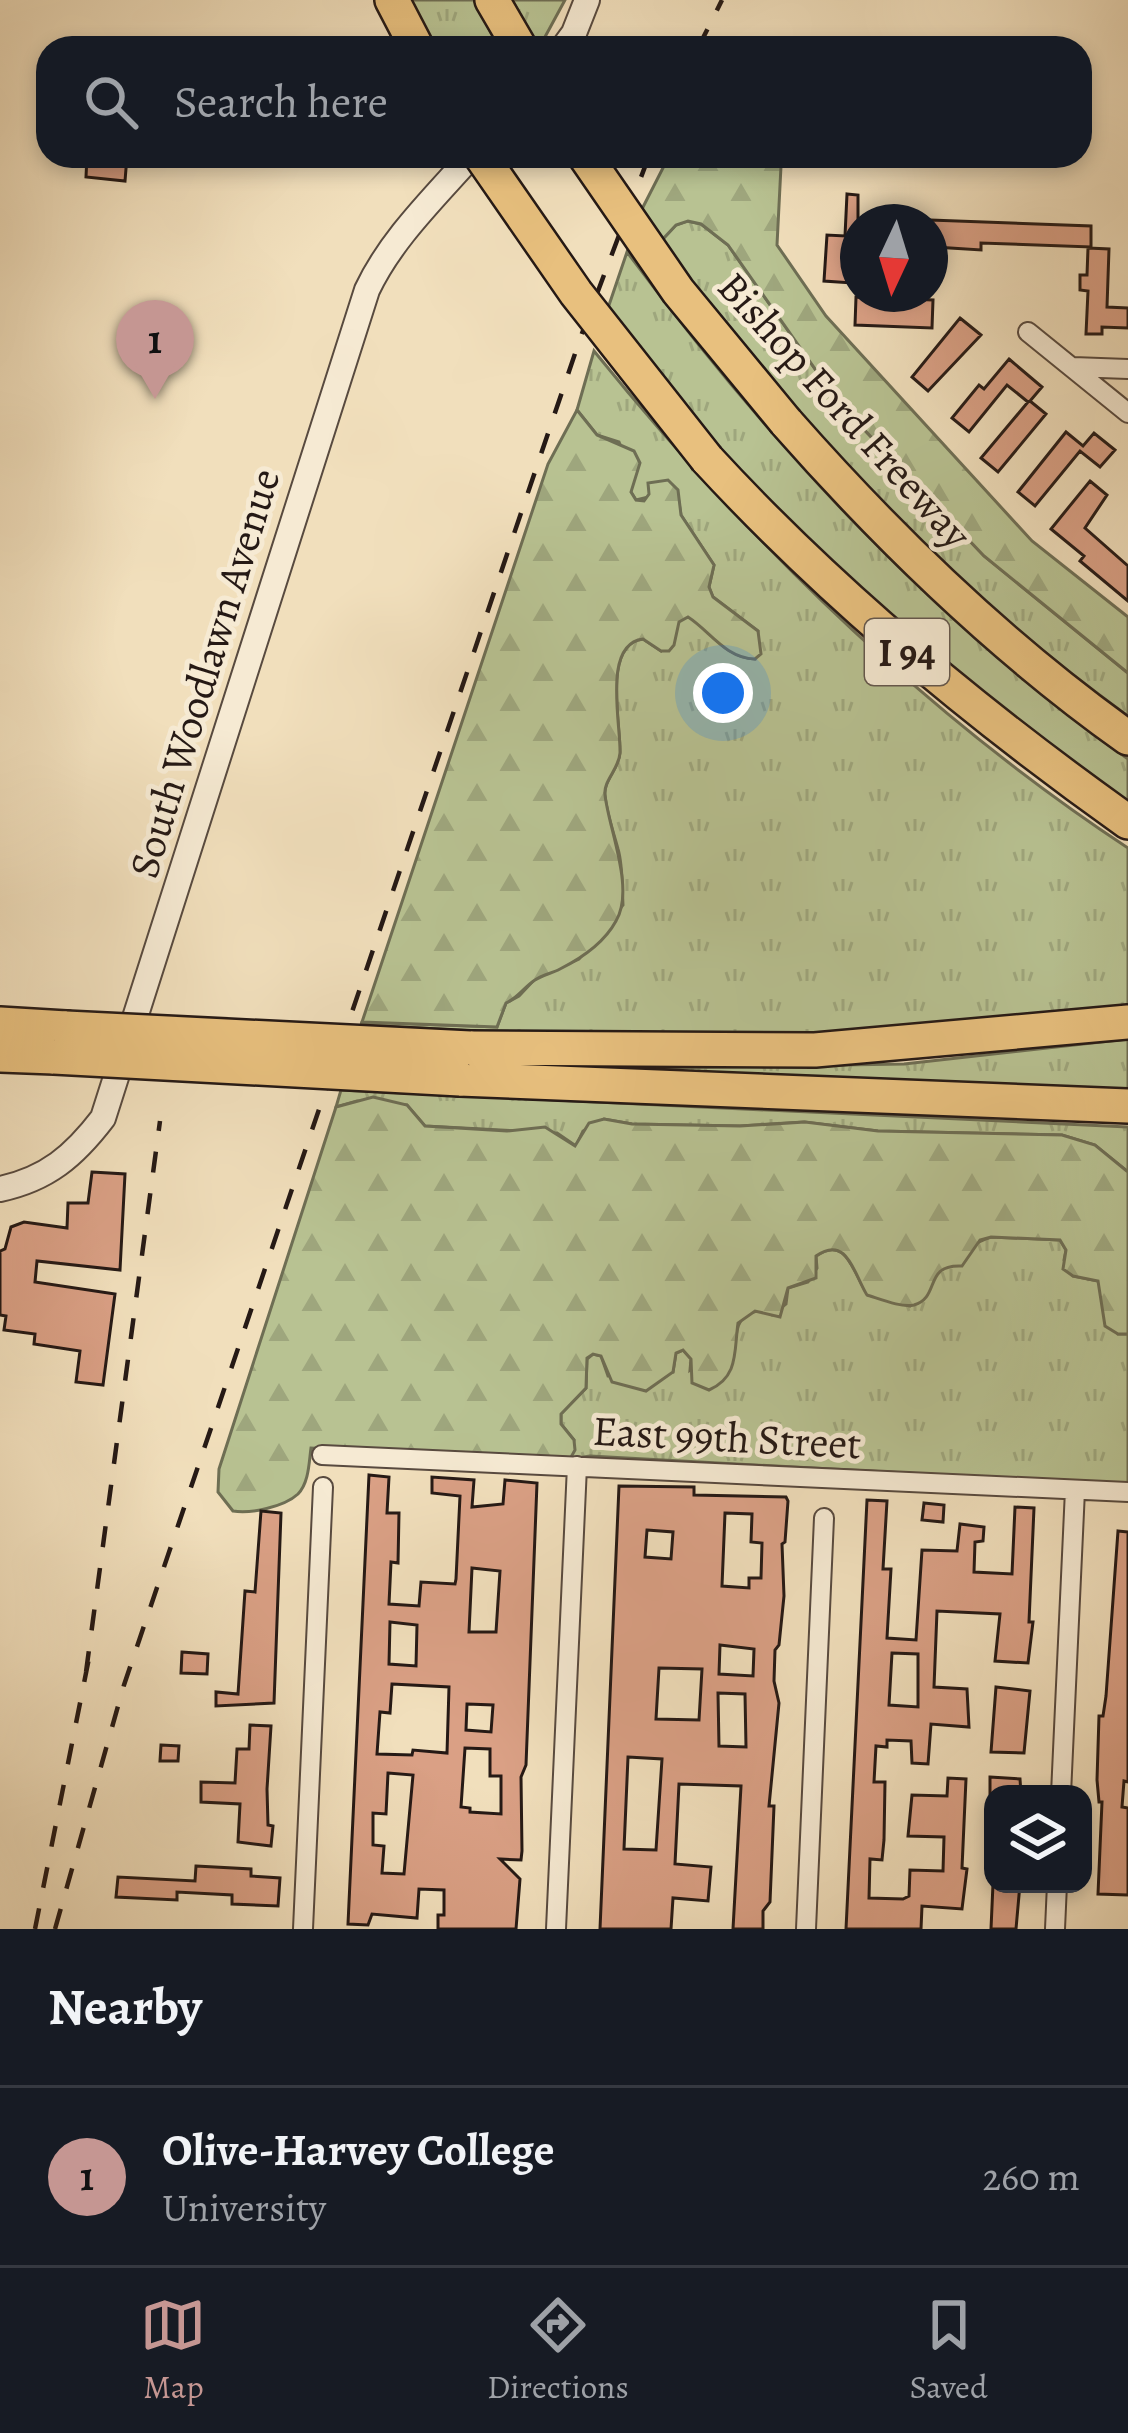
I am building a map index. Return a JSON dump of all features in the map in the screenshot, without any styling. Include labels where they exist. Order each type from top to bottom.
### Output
[{"type":"highway","points":[[392,0],[411,36]]},
{"type":"highway","points":[[492,0],[513,36]]},
{"type":"highway","name":"I 94","points":[[489,168],[575,293],[707,458],[874,626],[1044,762],[1128,822]]},
{"type":"highway","name":"Bishop Ford Freeway","points":[[593,168],[678,291],[786,422],[913,559],[1005,642],[1128,738]]},
{"type":"highway","points":[[465,1063],[815,1050],[1128,1022]]},
{"type":"highway","points":[[0,1024],[60,1043]]},
{"type":"highway","points":[[0,1055],[60,1043],[465,1063],[1128,1106]]},
{"type":"street","points":[[572,36],[586,0]]},
{"type":"street","name":"South Woodlawn Avenue","points":[[0,1189],[20,1185],[65,1162],[103,1118],[368,290],[378,266],[460,168]]},
{"type":"street","points":[[1028,332],[1128,413]]},
{"type":"street","points":[[1071,367],[1128,369]]},
{"type":"street","name":"East 99th Street","points":[[322,1455],[1128,1492]]},
{"type":"street","points":[[556,1929],[578,1466]]},
{"type":"street","points":[[303,1929],[323,1487]]},
{"type":"street","points":[[1061,1785],[1075,1490]]},
{"type":"street","points":[[806,1929],[824,1518]]},
{"type":"street","points":[[1055,1929],[1057,1893]]},
{"type":"green space","points":[[409,0],[474,0],[493,36],[428,36]]},
{"type":"green space","points":[[512,0],[565,0],[546,36],[532,36]]},
{"type":"green space","points":[[663,168],[781,168],[777,245],[826,316],[1032,541],[1128,617],[1128,673],[984,556],[839,403],[728,245],[701,224],[688,221],[676,225],[661,241],[641,211]]},
{"type":"green space","points":[[687,221],[701,224],[728,245],[839,403],[984,556],[1128,673],[1128,716],[1062,666],[935,556],[818,436],[661,241]]},
{"type":"green space","points":[[627,252],[738,393],[858,526],[987,649],[1128,759],[1128,806],[910,634],[807,540],[711,439],[607,311]]},
{"type":"green space","points":[[594,351],[713,490],[842,620],[980,740],[1128,848],[1128,1008],[896,1033],[595,1037],[361,1025],[497,1027],[506,1003],[535,979],[579,959],[623,905],[621,862],[605,796],[620,753],[616,687],[622,655],[630,644],[643,639],[661,651],[679,621],[688,616],[726,649],[755,659],[758,631],[713,597],[709,587],[714,565],[681,515],[677,490],[636,500],[619,442],[597,435],[577,410]]},
{"type":"green space","points":[[577,410],[597,435],[634,451],[640,463],[631,492],[636,500],[644,501],[649,494],[648,483],[668,480],[678,490],[681,515],[714,565],[709,587],[713,597],[758,631],[761,654],[755,659],[735,654],[688,617],[679,622],[669,651],[643,639],[630,644],[622,655],[617,687],[620,753],[605,795],[623,893],[616,921],[599,943],[535,980],[506,1003],[497,1027],[362,1022],[548,464]]},
{"type":"green space","points":[[1128,1039],[1128,1098],[641,1071],[904,1064]]},
{"type":"green space","points":[[341,1090],[1128,1127],[1128,1172],[1095,1145],[1062,1135],[878,1131],[804,1122],[740,1126],[604,1119],[583,1131],[576,1146],[557,1133],[425,1126],[407,1105],[357,1101],[336,1107]]},
{"type":"green space","points":[[373,1097],[407,1105],[425,1126],[507,1131],[545,1127],[575,1146],[589,1123],[604,1119],[740,1126],[805,1122],[878,1131],[1062,1135],[1095,1145],[1128,1172],[1128,1334],[1105,1326],[1098,1281],[1063,1269],[1066,1250],[1060,1240],[980,1240],[962,1266],[942,1270],[922,1301],[909,1306],[867,1295],[848,1259],[827,1250],[816,1256],[816,1278],[788,1288],[780,1317],[755,1311],[738,1323],[730,1370],[709,1390],[692,1383],[691,1359],[683,1350],[676,1353],[673,1372],[646,1391],[612,1382],[601,1356],[587,1358],[586,1388],[561,1414],[561,1424],[574,1440],[570,1459],[311,1448],[298,1494],[267,1508],[233,1511],[218,1492],[219,1469],[336,1107]]},
{"type":"green space","points":[[991,1237],[1060,1240],[1073,1276],[1098,1281],[1118,1334],[1128,1334],[1128,1485],[590,1456],[570,1459],[574,1440],[561,1424],[561,1414],[586,1388],[587,1359],[593,1354],[601,1356],[608,1376],[673,1372],[676,1353],[683,1350],[691,1359],[690,1370],[736,1337],[748,1314],[765,1311],[772,1315],[786,1304],[788,1288],[808,1282],[817,1268],[816,1256],[827,1250],[848,1259],[868,1295],[910,1306],[945,1265]]},
{"type":"building","points":[[86,168],[126,168],[125,181],[86,177]]},
{"type":"building","points":[[847,194],[858,195],[858,204],[847,204]]},
{"type":"building","points":[[948,221],[1091,226],[1091,247],[981,243],[981,250],[948,248]]},
{"type":"building","points":[[827,235],[840,236],[840,282],[824,281]]},
{"type":"building","points":[[1088,248],[1109,249],[1107,307],[1128,308],[1128,328],[1102,327],[1102,334],[1086,334],[1088,291],[1080,290],[1080,275],[1087,275]]},
{"type":"building","points":[[855,312],[933,312],[932,328],[855,325]]},
{"type":"building","points":[[960,318],[981,335],[928,391],[912,377]]},
{"type":"building","points":[[1009,359],[1042,387],[1030,401],[1046,414],[998,472],[981,458],[1028,402],[1007,385],[969,432],[952,418]]},
{"type":"building","points":[[1066,432],[1083,446],[1094,433],[1115,450],[1100,467],[1080,451],[1035,506],[1018,492]]},
{"type":"building","points":[[1090,481],[1107,495],[1085,528],[1128,566],[1128,601],[1051,529]]},
{"type":"building","points":[[92,1172],[125,1174],[120,1270],[37,1261],[35,1282],[115,1294],[103,1385],[76,1382],[80,1351],[34,1344],[35,1334],[4,1330],[6,1316],[0,1315],[0,1251],[5,1249],[11,1227],[24,1222],[67,1228],[68,1203],[88,1203]]},
{"type":"building","points":[[369,1475],[389,1477],[387,1513],[399,1513],[398,1563],[391,1562],[389,1604],[419,1606],[421,1582],[455,1584],[456,1579],[460,1496],[432,1493],[432,1477],[474,1480],[472,1507],[503,1504],[505,1480],[537,1483],[526,1765],[521,1777],[522,1851],[521,1860],[500,1859],[520,1879],[516,1929],[438,1929],[438,1915],[444,1915],[444,1890],[419,1889],[417,1918],[372,1914],[368,1925],[348,1924]],"holes":[[[472,1568],[500,1571],[496,1632],[469,1632]],[[390,1622],[417,1625],[416,1666],[389,1664]],[[392,1684],[449,1687],[447,1753],[377,1754],[380,1712],[390,1713]],[[467,1704],[493,1705],[491,1732],[466,1730]],[[465,1748],[490,1749],[490,1776],[501,1776],[501,1814],[470,1812],[461,1807]],[[388,1773],[413,1775],[404,1874],[382,1873],[384,1846],[373,1845],[373,1813],[386,1814]]]},
{"type":"building","points":[[619,1486],[694,1487],[694,1495],[786,1497],[784,1596],[775,1650],[779,1703],[769,1806],[774,1806],[770,1902],[763,1911],[763,1929],[733,1929],[741,1786],[679,1784],[675,1864],[711,1867],[708,1901],[673,1898],[671,1929],[600,1929]],"holes":[[[725,1513],[752,1514],[751,1542],[762,1543],[761,1578],[749,1578],[749,1588],[722,1586]],[[647,1530],[673,1532],[671,1559],[645,1557]],[[720,1645],[754,1649],[753,1676],[719,1674]],[[659,1668],[702,1669],[699,1720],[656,1719]],[[718,1693],[745,1694],[746,1747],[719,1746]],[[628,1757],[662,1759],[656,1850],[624,1849]]]},
{"type":"building","points":[[867,1500],[887,1501],[883,1569],[891,1569],[887,1638],[916,1640],[922,1550],[957,1551],[960,1524],[984,1527],[983,1541],[975,1542],[974,1572],[1012,1574],[1015,1507],[1034,1508],[1028,1663],[995,1661],[1000,1614],[937,1611],[934,1687],[967,1689],[969,1727],[931,1724],[928,1764],[912,1763],[911,1741],[887,1740],[887,1747],[876,1746],[874,1782],[885,1782],[884,1840],[882,1860],[870,1859],[869,1898],[903,1899],[909,1896],[910,1870],[943,1871],[944,1837],[908,1836],[912,1795],[947,1796],[948,1778],[966,1779],[962,1868],[967,1869],[962,1909],[922,1906],[921,1929],[846,1929]],"holes":[[[892,1653],[918,1654],[918,1707],[889,1705]]]},
{"type":"building","points":[[924,1503],[944,1505],[943,1522],[922,1520]]},
{"type":"building","points":[[261,1511],[281,1513],[274,1703],[216,1706],[216,1692],[238,1694],[245,1591],[255,1592]]},
{"type":"building","points":[[1118,1531],[1128,1532],[1128,1782],[1124,1781],[1122,1807],[1128,1808],[1128,1895],[1098,1894],[1099,1716],[1103,1716],[1106,1696]]},
{"type":"building","points":[[182,1652],[208,1654],[207,1674],[181,1673]]},
{"type":"building","points":[[996,1687],[1030,1691],[1024,1753],[991,1752]]},
{"type":"building","points":[[250,1725],[271,1726],[267,1789],[271,1846],[238,1842],[240,1804],[201,1802],[201,1782],[235,1783],[237,1749],[249,1749]]},
{"type":"building","points":[[161,1745],[179,1746],[178,1761],[160,1761]]},
{"type":"building","points":[[990,1777],[1020,1779],[1020,1785],[990,1785]]},
{"type":"building","points":[[196,1866],[251,1869],[251,1876],[280,1878],[278,1906],[232,1904],[232,1895],[177,1892],[177,1900],[116,1897],[118,1877],[195,1881]]},
{"type":"building","points":[[993,1893],[1019,1893],[1016,1929],[991,1929]]},
{"type":"railway","points":[[704,36],[722,0]]},
{"type":"railway","points":[[55,1929],[124,1685],[581,336],[644,168]]},
{"type":"railway","points":[[86,1672],[160,1121]]},
{"type":"railway","points":[[35,1929],[89,1658]]},
{"type":"place","name":"Olive-Harvey College","points":[[155,399]]}]
